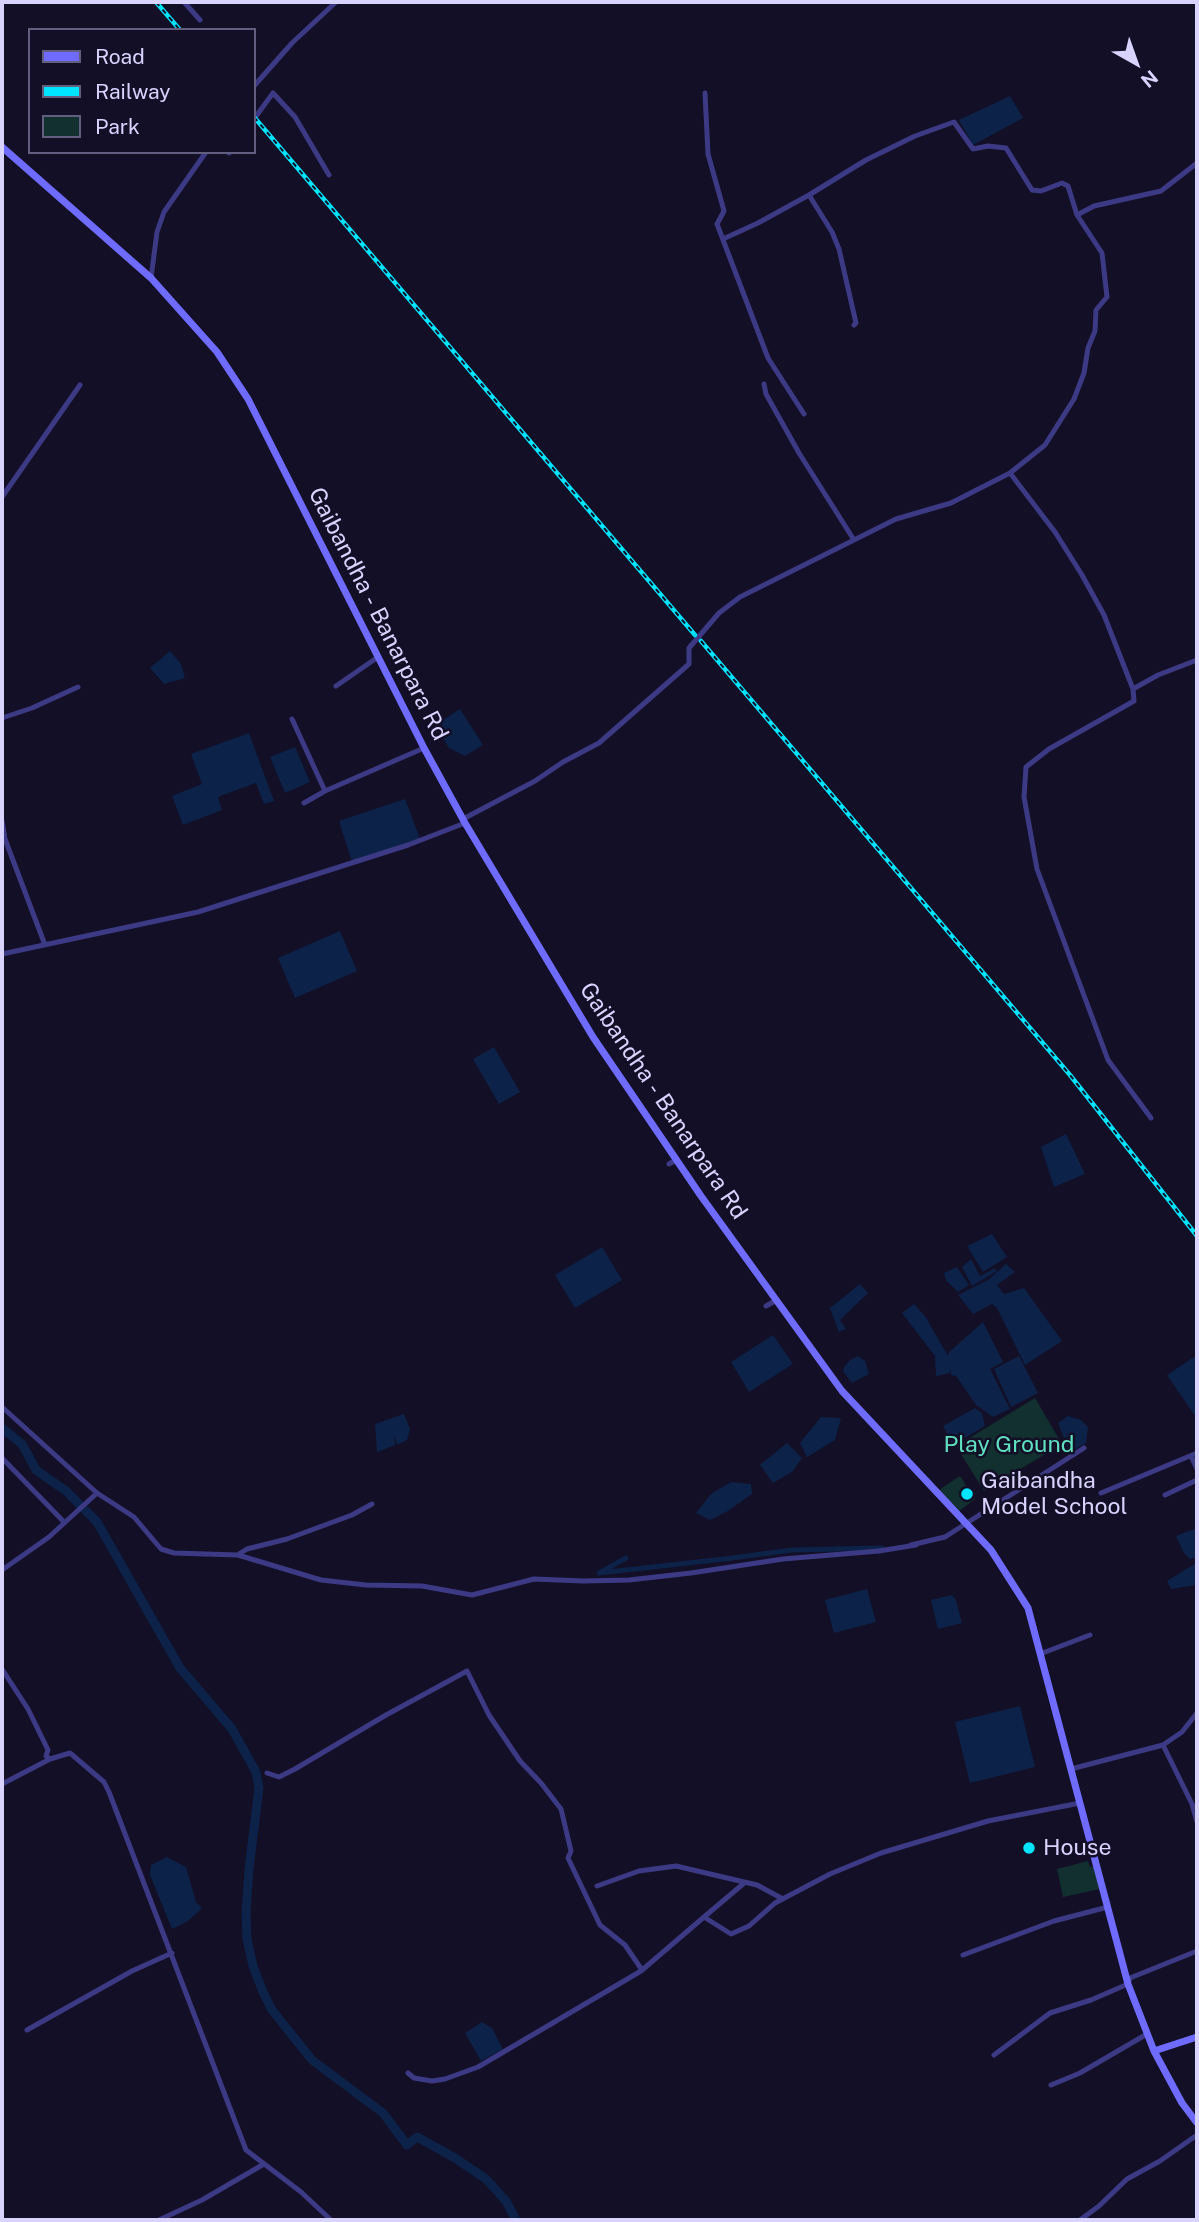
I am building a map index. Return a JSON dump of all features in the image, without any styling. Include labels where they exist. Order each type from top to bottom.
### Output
[{"type":"main road","name":"Gaibandha - Banarpara Rd","points":[[2,146],[151,278],[217,352],[248,399],[424,748],[464,821],[593,1037],[672,1162],[842,1391],[990,1550],[1027,1608],[1128,1984],[1154,2051],[1182,2103],[1197,2123]]},
{"type":"main road","points":[[1154,2051],[1197,2037]]},
{"type":"street","points":[[184,2],[200,20]]},
{"type":"street","points":[[256,84],[292,43],[336,2]]},
{"type":"street","points":[[256,117],[273,93],[295,117],[329,176]]},
{"type":"street","points":[[705,93],[708,154],[724,211],[717,224],[768,358],[804,414]]},
{"type":"street","points":[[2,954],[198,912],[395,849],[464,821],[599,743],[689,664],[689,648],[719,613],[740,597],[896,519],[951,503],[1010,473],[1045,445],[1074,399],[1084,373],[1088,348],[1096,331],[1096,310],[1107,297],[1102,253],[1077,215],[1068,186],[1062,183],[1041,191],[1032,190],[1006,148],[988,146],[973,149],[951,122],[866,160],[809,195],[723,239]]},
{"type":"street","points":[[151,278],[156,232],[164,212],[205,154]]},
{"type":"street","points":[[1077,215],[1094,206],[1161,191],[1197,163]]},
{"type":"street","points":[[809,195],[832,232],[839,249],[856,323],[854,325]]},
{"type":"street","points":[[764,384],[766,394],[799,453],[854,540]]},
{"type":"street","points":[[2,497],[80,385]]},
{"type":"street","points":[[1010,473],[1055,531],[1082,575],[1104,615],[1133,689],[1134,701],[1049,749],[1026,768],[1024,797],[1037,869],[1108,1060],[1151,1118]]},
{"type":"street","points":[[336,686],[378,657]]},
{"type":"street","points":[[1133,689],[1158,675],[1197,660]]},
{"type":"street","points":[[2,718],[78,687]]},
{"type":"street","points":[[292,719],[326,791]]},
{"type":"street","points":[[304,803],[424,748]]},
{"type":"street","points":[[2,821],[5,839],[45,944]]},
{"type":"street","points":[[766,1306],[775,1301]]},
{"type":"street","points":[[2,1407],[97,1494],[134,1517],[161,1549],[238,1555],[321,1580],[366,1585],[422,1586],[472,1595],[534,1579],[629,1580],[783,1559],[879,1551],[945,1541],[965,1523]]},
{"type":"street","points":[[898,1548],[945,1537],[1084,1448]]},
{"type":"street","points":[[1101,1493],[1194,1454],[1197,1469]]},
{"type":"street","points":[[2,1458],[67,1520]]},
{"type":"street","points":[[1165,1495],[1197,1480]]},
{"type":"street","points":[[2,1570],[49,1537],[97,1494]]},
{"type":"street","points":[[238,1555],[247,1549],[313,1530],[372,1504]]},
{"type":"street","points":[[1040,1654],[1090,1635]]},
{"type":"street","points":[[2,1669],[29,1709],[48,1750],[46,1756],[50,1759]]},
{"type":"street","points":[[267,1773],[279,1777],[295,1769],[467,1671],[489,1715],[520,1761],[561,1809],[571,1851],[568,1858],[600,1925],[625,1945],[642,1970]]},
{"type":"street","points":[[1071,1769],[1163,1745],[1182,1732],[1197,1713]]},
{"type":"street","points":[[1163,1745],[1192,1804],[1197,1822]]},
{"type":"street","points":[[2,1784],[50,1759],[70,1752],[104,1782],[172,1953],[240,2139],[246,2150],[308,2198],[331,2220]]},
{"type":"street","points":[[705,1917],[731,1934],[750,1926],[775,1903],[843,1869],[926,1838],[988,1821],[1080,1803]]},
{"type":"street","points":[[597,1886],[639,1871],[676,1866],[738,1879],[743,1884],[757,1885],[783,1899]]},
{"type":"street","points":[[408,2073],[414,2078],[432,2081],[478,2067],[642,1970],[743,1884]]},
{"type":"street","points":[[962,1955],[1054,1921],[1108,1907]]},
{"type":"street","points":[[994,2055],[1051,2013],[1091,2000],[1128,1984],[1130,1978],[1197,1951]]},
{"type":"street","points":[[27,2030],[132,1970],[172,1953]]},
{"type":"street","points":[[1051,2085],[1080,2073],[1147,2034]]},
{"type":"street","points":[[1080,2220],[1100,2206],[1127,2179],[1197,2135]]},
{"type":"street","points":[[159,2220],[202,2200],[264,2164]]},
{"type":"green space","name":"Play Ground","points":[[1035,1398],[1062,1444],[984,1491],[956,1446]]},
{"type":"green space","points":[[960,1476],[975,1499],[958,1512],[939,1490]]},
{"type":"green space","points":[[1088,1861],[1090,1867],[1095,1866],[1100,1889],[1063,1897],[1057,1869]]},
{"type":"water","points":[[1010,96],[1023,118],[973,145],[959,120]]},
{"type":"water","points":[[170,651],[181,664],[185,678],[164,684],[150,668]]},
{"type":"water","points":[[460,709],[483,745],[465,756],[449,748],[435,725]]},
{"type":"water","points":[[249,733],[274,801],[264,804],[256,783],[218,797],[222,810],[183,825],[172,796],[202,784],[191,754]]},
{"type":"water","points":[[295,747],[310,782],[285,793],[270,757]]},
{"type":"water","points":[[405,799],[420,839],[352,862],[339,821]]},
{"type":"water","points":[[340,931],[357,971],[295,998],[278,958]]},
{"type":"water","points":[[494,1047],[520,1092],[499,1104],[473,1059]]},
{"type":"water","points":[[1066,1134],[1085,1174],[1054,1187],[1041,1147]]},
{"type":"water","points":[[992,1234],[1007,1257],[983,1272],[967,1246]]},
{"type":"water","points":[[602,1247],[622,1280],[575,1308],[555,1275]]},
{"type":"water","points":[[971,1259],[980,1276],[995,1268],[997,1271],[972,1286],[962,1267]]},
{"type":"water","points":[[1006,1264],[1015,1272],[997,1285],[1004,1294],[1024,1288],[1062,1341],[1025,1365],[997,1308],[992,1304],[973,1314],[958,1295],[988,1280]]},
{"type":"water","points":[[957,1267],[969,1285],[958,1292],[946,1280],[944,1273]]},
{"type":"water","points":[[860,1284],[868,1293],[840,1320],[846,1329],[839,1332],[830,1308]]},
{"type":"water","points":[[914,1304],[925,1316],[948,1356],[949,1352],[983,1322],[1003,1362],[990,1369],[1010,1409],[993,1417],[976,1405],[956,1376],[951,1375],[950,1368],[950,1373],[936,1376],[935,1356],[902,1313]]},
{"type":"water","points":[[773,1335],[793,1364],[749,1392],[731,1362]]},
{"type":"water","points":[[1197,1355],[1197,1414],[1195,1416],[1167,1375]]},
{"type":"water","points":[[858,1356],[865,1361],[869,1374],[852,1383],[843,1371],[850,1360]]},
{"type":"water","points":[[1019,1356],[1038,1393],[1011,1407],[994,1369]]},
{"type":"water","points":[[975,1408],[982,1413],[985,1426],[953,1445],[943,1426]]},
{"type":"water","points":[[404,1414],[410,1429],[407,1440],[397,1445],[394,1435],[395,1445],[377,1452],[375,1424]]},
{"type":"water","points":[[1068,1416],[1081,1420],[1088,1427],[1086,1443],[1074,1450],[1068,1448],[1058,1423]]},
{"type":"water","points":[[821,1417],[841,1418],[835,1440],[807,1457],[800,1443]]},
{"type":"water","points":[[787,1443],[802,1458],[792,1472],[773,1483],[760,1465]]},
{"type":"water","points":[[731,1482],[751,1484],[752,1494],[710,1520],[696,1513],[711,1494]]},
{"type":"water","points":[[1194,1529],[1197,1537],[1197,1557],[1190,1559],[1176,1536]]},
{"type":"water","points":[[1196,1563],[1197,1585],[1171,1589],[1167,1581]]},
{"type":"water","points":[[867,1589],[876,1622],[834,1633],[825,1600]]},
{"type":"water","points":[[952,1595],[962,1623],[938,1629],[931,1600]]},
{"type":"water","points":[[1020,1706],[1035,1767],[970,1783],[955,1722]]},
{"type":"water","points":[[167,1857],[186,1867],[196,1902],[202,1908],[188,1921],[172,1929],[150,1875],[151,1865]]},
{"type":"water","points":[[482,2022],[492,2028],[503,2049],[481,2061],[465,2033]]},
{"type":"waterway","points":[[2,1428],[22,1444],[36,1470],[66,1491],[97,1522],[180,1668],[232,1729],[256,1772],[259,1788],[249,1869],[247,1939],[253,1966],[272,2010],[312,2060],[383,2113],[407,2145],[417,2137],[486,2179],[506,2201],[516,2220]]},
{"type":"waterway","points":[[732,1558],[792,1550],[882,1548]]},
{"type":"waterway","points":[[626,1558],[599,1573],[733,1558]]},
{"type":"railway","points":[[156,2],[178,28]]},
{"type":"railway","points":[[256,119],[695,635]]},
{"type":"railway","points":[[701,641],[1070,1075],[1197,1236]]},
{"type":"place","name":"Gaibandha Model School","points":[[967,1494]]},
{"type":"place","name":"House","points":[[1029,1848]]}]
